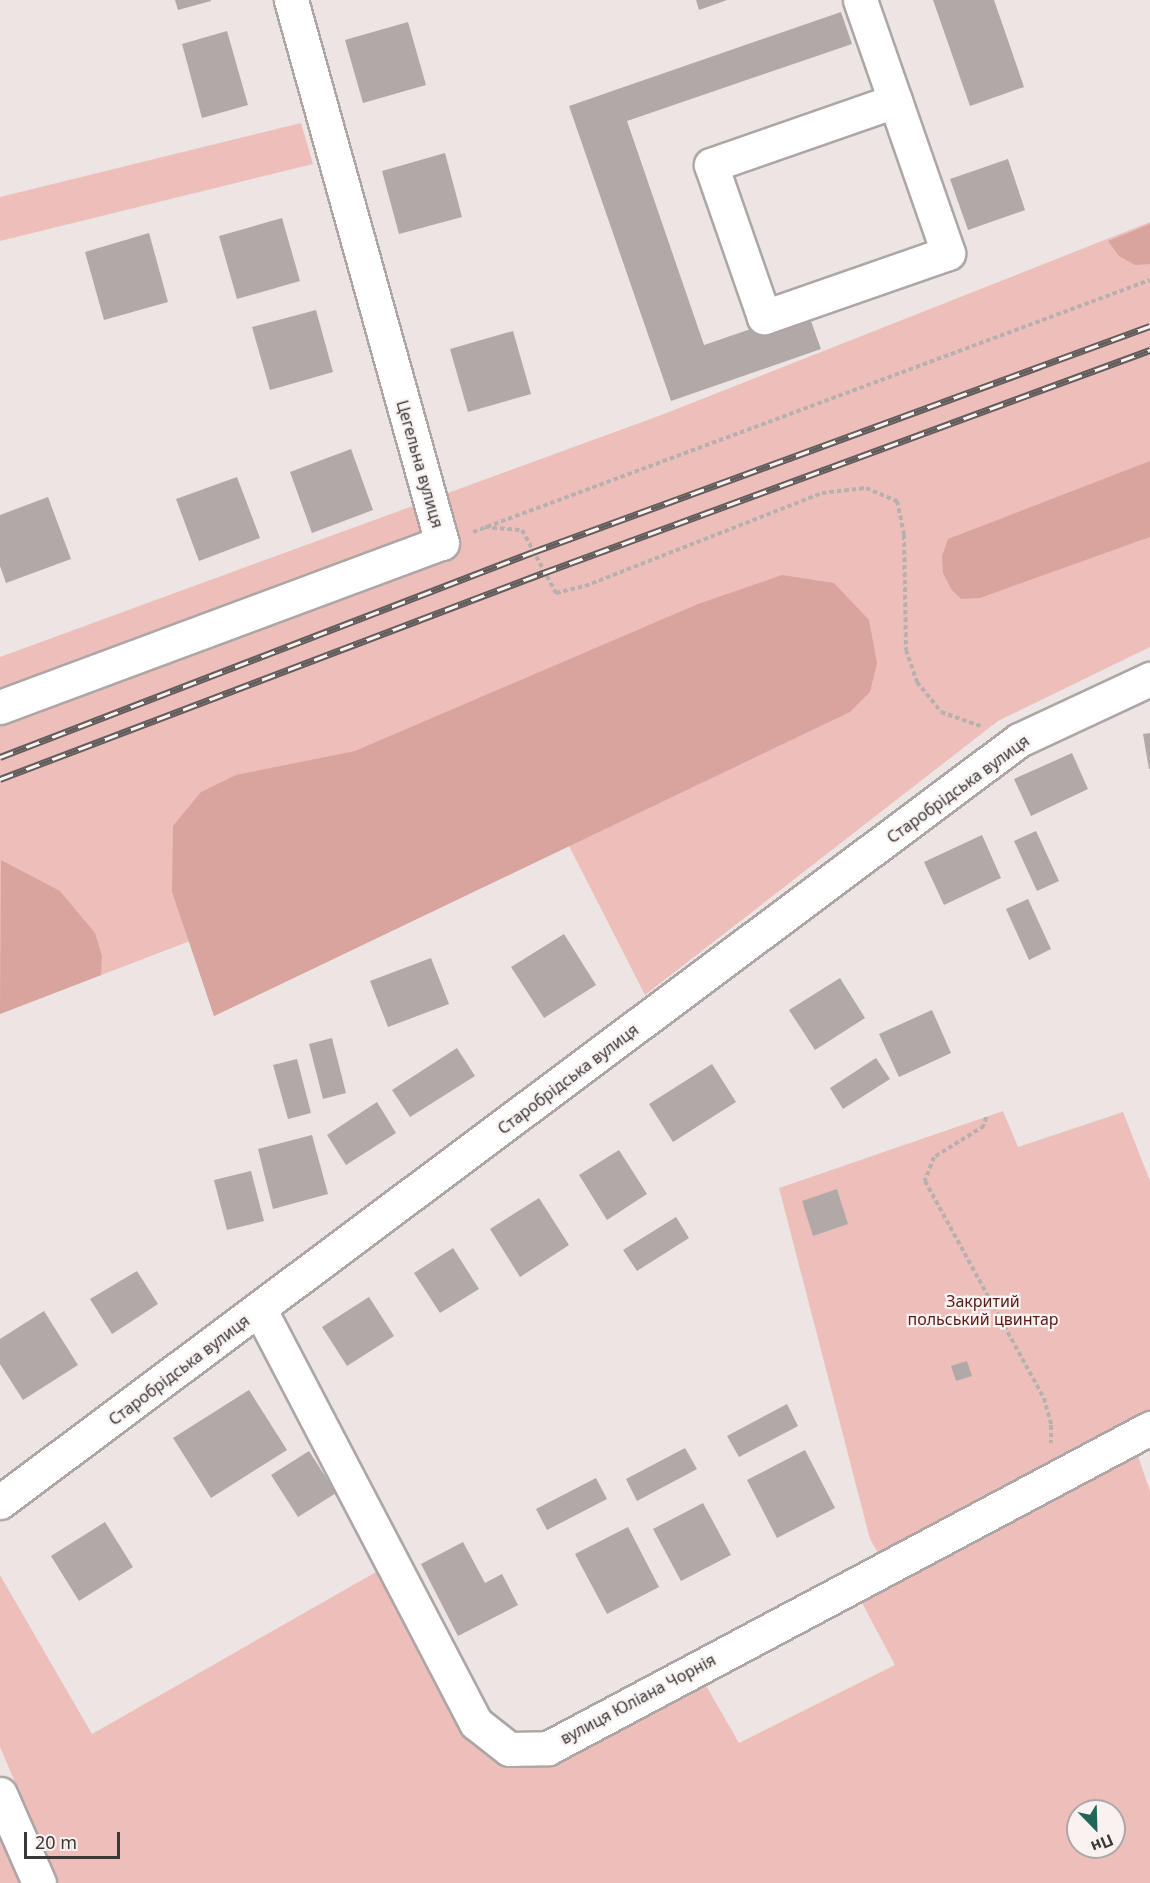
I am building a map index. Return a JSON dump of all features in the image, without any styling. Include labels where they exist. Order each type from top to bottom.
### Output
[{"type":"main road","name":"Цегельна вулиця","points":[[0,707],[442,543],[291,0]]},
{"type":"main road","points":[[860,0],[948,253],[764,318],[711,165],[895,101]]},
{"type":"main road","name":"Старобрідська вулиця","points":[[0,1502],[260,1310],[1019,740],[1150,679]]},
{"type":"main road","name":"вулиця Юліана Чорнія","points":[[260,1310],[476,1723],[508,1749],[548,1748],[1150,1428]]},
{"type":"main road","points":[[0,1794],[39,1883]]},
{"type":"path","points":[[442,543],[1150,280]]},
{"type":"path","points":[[485,527],[522,530],[556,593],[585,586],[822,493],[866,488],[897,501],[904,535],[906,650],[917,682],[941,712],[1019,740]]},
{"type":"path","points":[[986,1117],[984,1126],[934,1157],[925,1181],[1044,1398],[1051,1425],[1051,1446]]},
{"type":"green space","points":[[301,123],[313,164],[0,241],[0,197]]},
{"type":"green space","points":[[1150,222],[1150,647],[998,721],[645,995],[569,846],[214,1016],[190,941],[0,1014],[0,657],[664,414]]},
{"type":"green space","name":"Закритий польський цвинтар","points":[[1003,1111],[1018,1147],[1123,1112],[1150,1181],[1150,1426],[884,1563],[870,1539],[779,1188]]},
{"type":"green space","points":[[1132,1439],[1150,1491],[1150,1883],[58,1883],[0,1747],[0,1575],[92,1734],[383,1568],[509,1749],[696,1668],[739,1743],[895,1665],[852,1584]]},
{"type":"green space","points":[[0,1829],[23,1883],[0,1883]]},
{"type":"shaded area","points":[[1150,224],[1150,264],[1135,265],[1119,256],[1108,241]]},
{"type":"shaded area","points":[[1150,461],[1150,537],[980,598],[961,599],[951,589],[943,573],[942,556],[948,539]]},
{"type":"shaded area","points":[[782,575],[834,583],[869,620],[877,663],[870,692],[850,712],[214,1016],[172,892],[173,826],[201,792],[236,775],[355,751],[698,604]]},
{"type":"shaded area","points":[[1,860],[60,891],[95,933],[102,956],[101,975],[0,1014]]},
{"type":"building","points":[[175,0],[211,0],[211,1],[178,10]]},
{"type":"building","points":[[696,0],[727,0],[699,10]]},
{"type":"building","points":[[933,0],[994,0],[1024,87],[970,106]]},
{"type":"building","points":[[841,12],[852,44],[627,121],[704,345],[807,310],[821,349],[671,401],[569,106]]},
{"type":"building","points":[[408,22],[426,85],[363,103],[345,40]]},
{"type":"building","points":[[227,31],[248,105],[202,118],[182,44]]},
{"type":"building","points":[[445,153],[462,217],[399,234],[382,171]]},
{"type":"building","points":[[1008,159],[1025,210],[968,230],[950,179]]},
{"type":"building","points":[[282,218],[300,281],[237,299],[219,236]]},
{"type":"building","points":[[149,233],[168,302],[104,320],[85,252]]},
{"type":"building","points":[[316,310],[333,372],[270,390],[252,327]]},
{"type":"building","points":[[513,331],[531,394],[468,412],[450,349]]},
{"type":"building","points":[[351,449],[373,510],[312,533],[290,472]]},
{"type":"building","points":[[237,477],[260,538],[199,561],[176,499]]},
{"type":"building","points":[[48,497],[71,559],[6,583],[0,566],[0,515]]},
{"type":"building","points":[[1150,733],[1150,769],[1149,769],[1143,734]]},
{"type":"building","points":[[1072,753],[1088,789],[1031,816],[1014,779]]},
{"type":"building","points":[[1036,831],[1059,881],[1037,891],[1014,841]]},
{"type":"building","points":[[982,835],[1001,878],[944,905],[924,862]]},
{"type":"building","points":[[1028,899],[1051,949],[1029,960],[1006,909]]},
{"type":"building","points":[[564,934],[596,985],[544,1018],[511,967]]},
{"type":"building","points":[[431,958],[449,1004],[388,1027],[370,981]]},
{"type":"building","points":[[840,978],[865,1018],[815,1050],[789,1010]]},
{"type":"building","points":[[932,1010],[951,1053],[899,1077],[879,1034]]},
{"type":"building","points":[[332,1038],[346,1093],[323,1099],[309,1044]]},
{"type":"building","points":[[457,1048],[475,1076],[410,1117],[392,1090]]},
{"type":"building","points":[[876,1058],[890,1079],[843,1109],[830,1088]]},
{"type":"building","points":[[297,1059],[311,1113],[288,1119],[273,1065]]},
{"type":"building","points":[[712,1064],[736,1102],[673,1142],[649,1104]]},
{"type":"building","points":[[377,1102],[396,1133],[346,1165],[327,1135]]},
{"type":"building","points":[[312,1135],[328,1194],[273,1209],[258,1149]]},
{"type":"building","points":[[619,1150],[647,1194],[607,1220],[579,1175]]},
{"type":"building","points":[[251,1171],[264,1221],[227,1230],[214,1180]]},
{"type":"building","points":[[837,1189],[848,1224],[813,1236],[802,1201]]},
{"type":"building","points":[[539,1198],[569,1245],[520,1277],[490,1229]]},
{"type":"building","points":[[676,1217],[689,1238],[637,1271],[623,1250]]},
{"type":"building","points":[[453,1248],[479,1289],[440,1313],[414,1273]]},
{"type":"building","points":[[137,1271],[158,1304],[112,1334],[90,1299]]},
{"type":"building","points":[[369,1297],[394,1336],[347,1366],[322,1327]]},
{"type":"building","points":[[44,1311],[78,1365],[23,1400],[0,1364],[0,1339]]},
{"type":"building","points":[[967,1361],[972,1376],[956,1381],[951,1366]]},
{"type":"building","points":[[249,1390],[287,1450],[211,1498],[173,1438]]},
{"type":"building","points":[[787,1404],[798,1426],[739,1457],[727,1436]]},
{"type":"building","points":[[685,1448],[697,1469],[637,1501],[626,1479]]},
{"type":"building","points":[[805,1450],[835,1508],[777,1538],[747,1480]]},
{"type":"building","points":[[309,1451],[336,1493],[298,1517],[271,1475]]},
{"type":"building","points":[[596,1478],[607,1499],[547,1530],[536,1509]]},
{"type":"building","points":[[703,1503],[731,1555],[681,1581],[653,1529]]},
{"type":"building","points":[[105,1522],[133,1567],[79,1601],[51,1556]]},
{"type":"building","points":[[628,1527],[659,1587],[607,1614],[575,1554]]},
{"type":"building","points":[[463,1542],[485,1583],[502,1574],[518,1605],[458,1636],[421,1564]]},
{"type":"railway","points":[[0,757],[533,552],[1150,326]]},
{"type":"railway","points":[[0,779],[543,573],[1150,350]]}]
